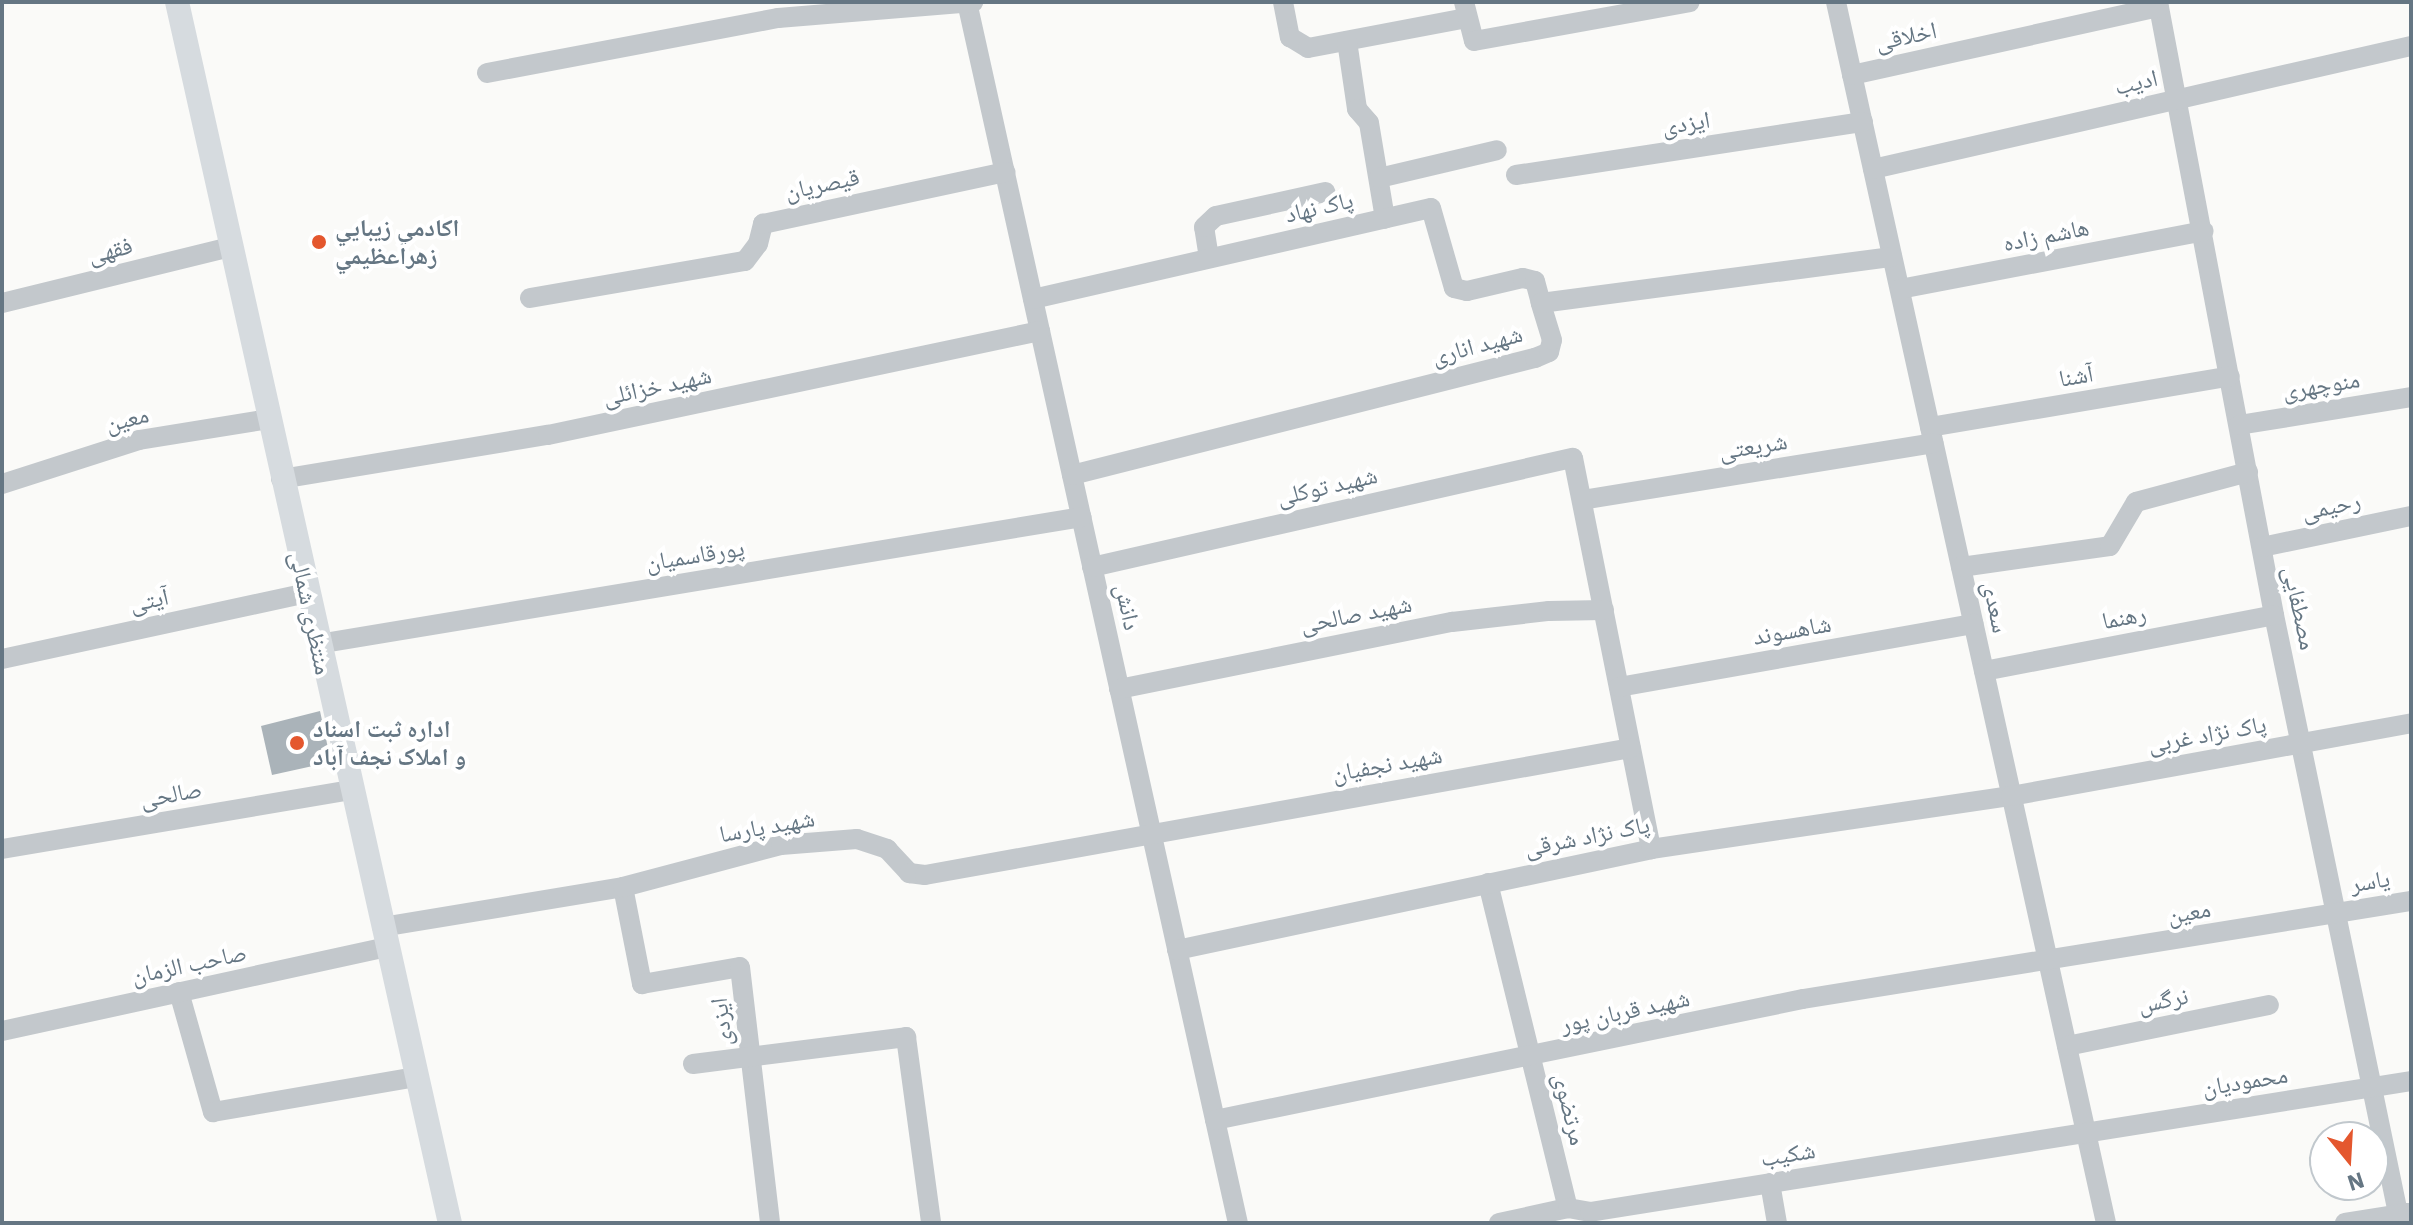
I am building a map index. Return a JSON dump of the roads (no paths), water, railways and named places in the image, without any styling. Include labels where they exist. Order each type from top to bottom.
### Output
[{"type":"main road","name":"منتظری شمالی","points":[[177,2],[350,790],[449,1223]]},
{"type":"street","points":[[487,73],[777,10],[969,2]]},
{"type":"street","name":"دانش","points":[[969,2],[1238,1223]]},
{"type":"street","points":[[1283,2],[1290,37],[1308,48],[1466,10],[1474,41],[1690,2]]},
{"type":"street","name":"سعدی","points":[[1836,2],[2106,1223]]},
{"type":"street","name":"اخلاقی","points":[[1852,75],[2158,5]]},
{"type":"street","name":"مصطفایی","points":[[2158,5],[2274,615],[2403,1216]]},
{"type":"street","points":[[1347,41],[1357,109],[1369,123],[1385,219]]},
{"type":"street","name":"ادیب","points":[[1873,169],[2411,46]]},
{"type":"street","name":"ایزدی","points":[[1516,175],[1863,122]]},
{"type":"street","points":[[1379,178],[1497,150]]},
{"type":"street","name":"قیصریان","points":[[530,298],[745,261],[758,244],[763,224],[1005,172]]},
{"type":"street","points":[[1209,258],[1204,227],[1216,216],[1325,192]]},
{"type":"street","name":"پاک نهاد","points":[[1033,299],[1431,208],[1454,288],[1467,291],[1523,278],[1535,281],[1541,303]]},
{"type":"street","name":"هاشم زاده","points":[[1900,289],[2203,231]]},
{"type":"street","name":"فقهی","points":[[2,303],[230,247]]},
{"type":"street","name":"شهید اناری","points":[[1072,475],[1535,358],[1549,352],[1552,340],[1541,303],[1892,257]]},
{"type":"street","name":"شهید خزائلی","points":[[281,479],[548,435],[1040,331]]},
{"type":"street","name":"آشنا","points":[[1932,435],[2230,376]]},
{"type":"street","name":"منوچهری","points":[[2239,425],[2411,397]]},
{"type":"street","name":"معین","points":[[2,484],[139,440],[268,419]]},
{"type":"street","name":"شریعتی","points":[[1582,500],[1932,435]]},
{"type":"street","name":"شهید توکلی","points":[[1092,567],[1573,458],[1582,500]]},
{"type":"street","points":[[1961,567],[2110,546],[2136,502],[2248,472]]},
{"type":"street","points":[[1582,500],[1651,849]]},
{"type":"street","name":"رحیمی","points":[[2262,547],[2411,516]]},
{"type":"street","name":"پورقاسمیان","points":[[318,644],[1082,517]]},
{"type":"street","name":"آیتی","points":[[2,659],[307,593]]},
{"type":"street","name":"شهید صالحی","points":[[1119,689],[1452,622],[1549,611],[1604,610]]},
{"type":"street","name":"رهنما","points":[[1984,671],[2274,615]]},
{"type":"street","name":"شاهسوند","points":[[1619,687],[1973,624]]},
{"type":"street","name":"پاک نژاد غربی","points":[[2011,796],[2411,723]]},
{"type":"street","name":"شهید نجفیان","points":[[1151,831],[1631,748]]},
{"type":"street","name":"صالحی","points":[[2,849],[350,790]]},
{"type":"street","name":"پاک نژاد شرقی","points":[[1177,950],[1651,849],[2011,796]]},
{"type":"street","name":"شهید پارسا","points":[[384,937],[623,887],[781,845],[857,839],[887,849],[909,873],[925,875],[1151,831]]},
{"type":"street","name":"مرتضوی","points":[[1488,883],[1568,1208]]},
{"type":"street","name":"ایزدی","points":[[623,887],[642,984],[740,967],[770,1223]]},
{"type":"street","name":"یاسر","points":[[2338,912],[2411,901]]},
{"type":"street","name":"معین","points":[[2049,963],[2338,912]]},
{"type":"street","name":"صاحب الزمان","points":[[2,1031],[179,992],[384,937]]},
{"type":"street","name":"شهید قربان پور","points":[[1215,1120],[1530,1058],[1803,999],[2049,963]]},
{"type":"street","points":[[179,992],[213,1112],[415,1077]]},
{"type":"street","name":"نرگس","points":[[2067,1046],[2269,1005]]},
{"type":"street","points":[[693,1064],[906,1037],[931,1223]]},
{"type":"street","name":"محمودیان","points":[[2087,1131],[2411,1081]]},
{"type":"street","name":"شکیب","points":[[1499,1223],[1568,1208],[1591,1218],[1770,1183],[2087,1131]]},
{"type":"street","points":[[1770,1183],[1777,1223]]},
{"type":"street","points":[[2345,1223],[2403,1216]]},
{"type":"place","name":"اكادمي زيبايي زهراعظيمي","points":[[319,242]]},
{"type":"place","name":"اداره ثبت اسناد و املاک نجف آباد","points":[[297,743]]}]
